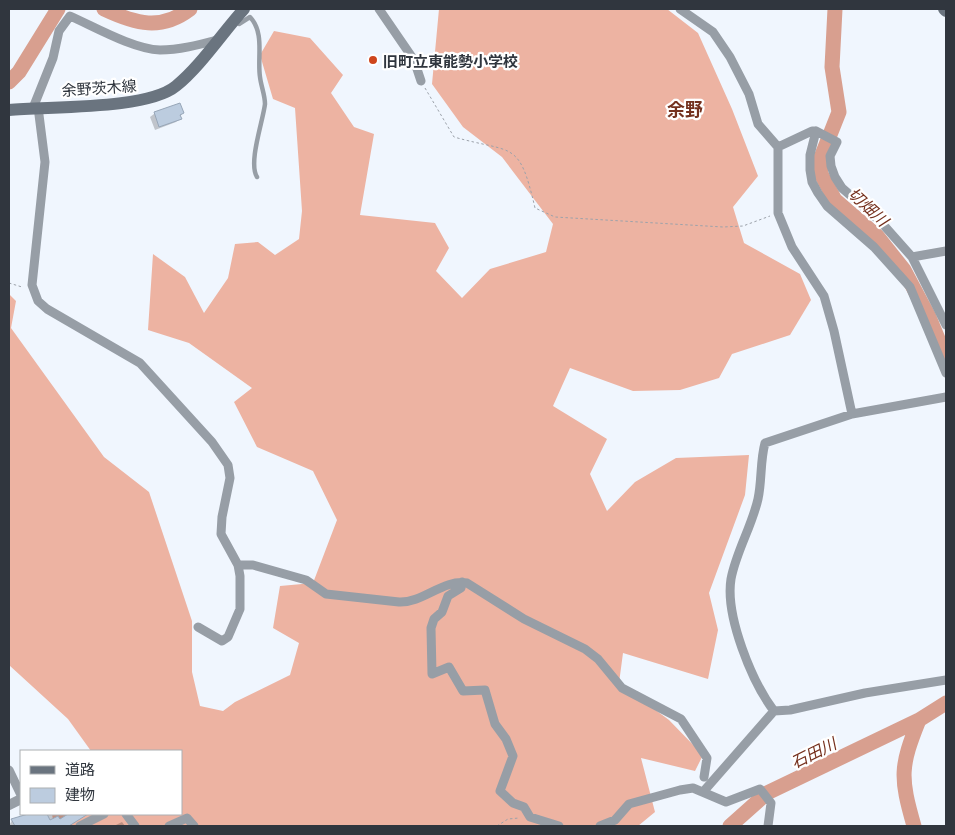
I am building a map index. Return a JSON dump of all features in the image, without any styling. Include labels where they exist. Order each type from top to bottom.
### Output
[{"type":"main road","name":"余野茨木線","points":[[9,110],[140,102],[162,94],[176,87],[244,9]]},
{"type":"street","points":[[379,9],[414,60],[420,81]]},
{"type":"street","points":[[680,9],[713,32],[730,57],[749,94],[758,124],[778,147],[778,213],[792,247],[824,296],[834,331],[852,414]]},
{"type":"street","points":[[198,627],[215,639],[222,641],[228,636],[240,609],[238,565],[221,534],[222,517],[230,478],[228,465],[212,442],[140,363],[47,309],[38,301],[33,288],[40,188],[44,162],[36,107],[53,58],[59,31],[70,16],[144,48],[159,50],[182,48],[217,40]]},
{"type":"street","points":[[778,147],[812,131],[816,131],[837,142],[830,156],[831,166],[842,188],[880,221],[912,257],[946,325]]},
{"type":"street","points":[[816,131],[810,155],[812,182],[827,206],[874,247],[910,287],[946,373]]},
{"type":"street","points":[[912,257],[946,251]]},
{"type":"street","points":[[774,711],[764,698],[748,661],[733,616],[729,595],[731,577],[758,500],[765,443],[852,414],[946,397]]},
{"type":"street","points":[[238,565],[253,565],[306,580],[326,594],[399,602],[409,602],[457,581],[467,582],[524,619],[585,649],[598,659],[622,688],[681,719],[707,758],[704,777]]},
{"type":"street","points":[[462,582],[461,588],[448,596],[442,612],[434,619],[431,628],[432,674],[449,667],[463,691],[485,690],[495,724],[506,739],[513,756],[500,790],[513,803],[524,807],[530,817],[559,826]]},
{"type":"street","points":[[703,792],[774,711],[790,710],[865,693],[946,680]]},
{"type":"street","points":[[9,770],[20,795]]},
{"type":"street","points":[[600,826],[615,820],[629,804],[693,788],[726,802],[760,789],[771,803],[768,826]]},
{"type":"street","points":[[9,805],[20,798]]},
{"type":"street","points":[[80,826],[102,815]]},
{"type":"street","points":[[127,815],[135,826]]},
{"type":"street","points":[[170,826],[187,818],[194,826]]},
{"type":"lane","points":[[234,20],[239,24],[250,17],[256,23],[258,33],[259,76],[265,101],[254,166],[257,177]]},
{"type":"path","points":[[139,9],[143,10]]},
{"type":"path","points":[[420,81],[454,137],[497,145],[517,156],[528,179],[536,208],[555,217],[723,227],[743,226],[778,213]]},
{"type":"path","points":[[9,283],[33,288]]},
{"type":"path","points":[[497,826],[508,820],[530,817]]},
{"type":"shaded area","points":[[439,9],[667,9],[698,33],[732,109],[758,176],[733,207],[744,243],[800,274],[811,300],[790,335],[732,354],[719,378],[680,390],[633,391],[570,368],[553,406],[607,439],[590,474],[607,511],[635,482],[676,458],[749,455],[745,495],[709,593],[718,630],[708,679],[623,653],[619,683],[669,720],[703,755],[695,771],[641,758],[655,812],[638,826],[54,826],[52,815],[182,815],[182,750],[90,750],[68,719],[9,665],[9,294],[16,301],[11,328],[104,457],[149,492],[192,621],[192,672],[200,706],[223,711],[235,702],[290,675],[299,643],[273,628],[280,586],[313,583],[337,520],[313,471],[257,447],[234,402],[252,388],[189,343],[148,330],[153,254],[185,277],[204,313],[228,278],[235,244],[258,242],[275,255],[299,239],[302,211],[295,108],[273,99],[260,55],[274,31],[310,38],[343,75],[331,93],[354,127],[374,134],[360,215],[435,223],[449,248],[436,271],[462,298],[490,269],[546,252],[553,224],[502,157],[463,127],[432,84]]},
{"type":"building","points":[[180,103],[184,113],[180,115],[182,119],[159,127],[154,112]]},
{"type":"building","points":[[25,815],[48,815],[50,820],[58,816],[60,819],[66,815],[86,815],[69,826],[15,826],[11,819]]},
{"type":"waterway","points":[[9,82],[19,72],[58,9]]},
{"type":"waterway","points":[[104,9],[127,18],[148,23],[169,20],[190,9]]},
{"type":"waterway","name":"切畑川","points":[[835,9],[832,67],[839,112],[820,160],[821,174],[835,200],[877,236],[904,270],[929,317],[946,358]]},
{"type":"waterway","name":"石田川","points":[[730,826],[767,793],[919,720],[946,703]]},
{"type":"waterway","name":"切畑川","points":[[914,826],[906,795],[904,772],[908,750],[919,720]]},
{"type":"place","name":"旧町立東能勢小学校","points":[[373,60]]},
{"type":"district","name":"余野","points":[[685,108]]}]
